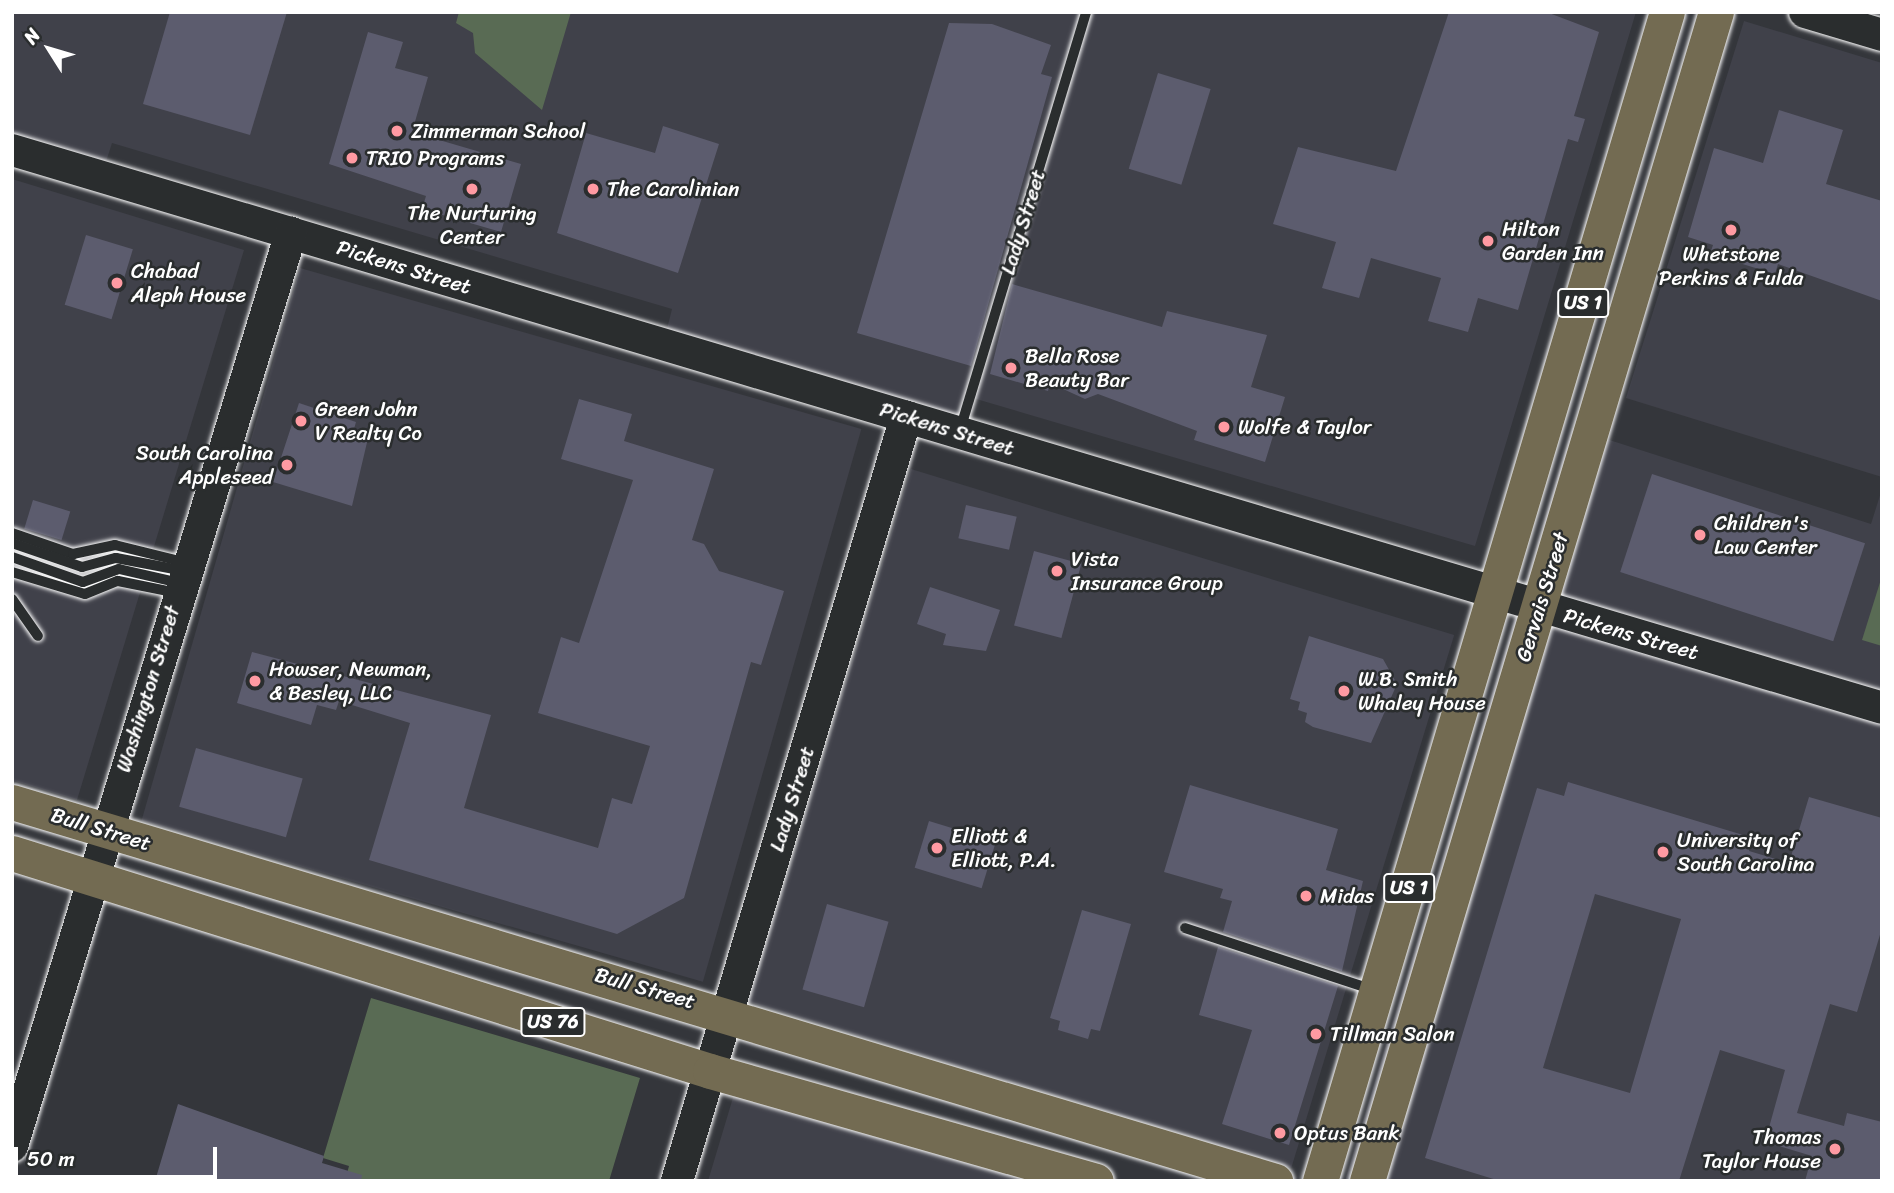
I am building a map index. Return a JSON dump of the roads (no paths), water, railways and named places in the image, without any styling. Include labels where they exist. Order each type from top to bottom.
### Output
[{"type":"main road","name":"Gervais Street","points":[[1320,1181],[1498,594],[1667,12]]},
{"type":"main road","name":"Gervais Street","points":[[1367,1181],[1716,12]]},
{"type":"main road","name":"Bull Street","points":[[12,802],[727,1012],[1275,1181]]},
{"type":"main road","name":"US 76","points":[[12,853],[710,1071],[1096,1181]]},
{"type":"street","points":[[1823,15],[1882,35]]},
{"type":"street","name":"Pickens Street","points":[[12,150],[1882,708]]},
{"type":"street","name":"Washington Street","points":[[12,1146],[90,877],[290,233]]},
{"type":"street","name":"Lady Street","points":[[677,1181],[906,417]]},
{"type":"lane","name":"Lady Street","points":[[959,433],[1086,12]]},
{"type":"lane","points":[[12,533],[72,554],[115,545],[183,578]]},
{"type":"lane","points":[[12,543],[82,567],[116,558],[183,578]]},
{"type":"lane","points":[[12,558],[83,582],[119,569],[183,578]]},
{"type":"lane","points":[[12,572],[85,594],[118,581],[183,578]]},
{"type":"lane","points":[[12,599],[38,636]]},
{"type":"lane","points":[[1185,928],[1377,991]]},
{"type":"place","name":"Zimmerman School","points":[[397,131]]},
{"type":"place","name":"TRIO Programs","points":[[352,158]]},
{"type":"place","name":"The Nurturing Center","points":[[472,189]]},
{"type":"place","name":"The Carolinian","points":[[593,189]]},
{"type":"place","name":"Whetstone Perkins & Fulda","points":[[1731,230]]},
{"type":"place","name":"Hilton Garden Inn","points":[[1488,241]]},
{"type":"place","name":"Chabad Aleph House","points":[[117,283]]},
{"type":"place","name":"Bella Rose Beauty Bar","points":[[1011,368]]},
{"type":"place","name":"Green John V Realty Co","points":[[301,421]]},
{"type":"place","name":"Wolfe & Taylor","points":[[1224,427]]},
{"type":"place","name":"South Carolina Appleseed","points":[[287,465]]},
{"type":"place","name":"Children's Law Center","points":[[1700,535]]},
{"type":"place","name":"Vista Insurance Group","points":[[1057,571]]},
{"type":"place","name":"Howser, Newman, & Besley, LLC","points":[[255,681]]},
{"type":"place","name":"W.B. Smith Whaley House","points":[[1344,691]]},
{"type":"place","name":"Elliott & Elliott, P.A.","points":[[937,848]]},
{"type":"place","name":"University of South Carolina","points":[[1663,852]]},
{"type":"place","name":"Midas","points":[[1306,896]]},
{"type":"place","name":"Tillman Salon","points":[[1316,1034]]},
{"type":"place","name":"Optus Bank","points":[[1280,1133]]},
{"type":"place","name":"Thomas Taylor House","points":[[1835,1149]]}]
